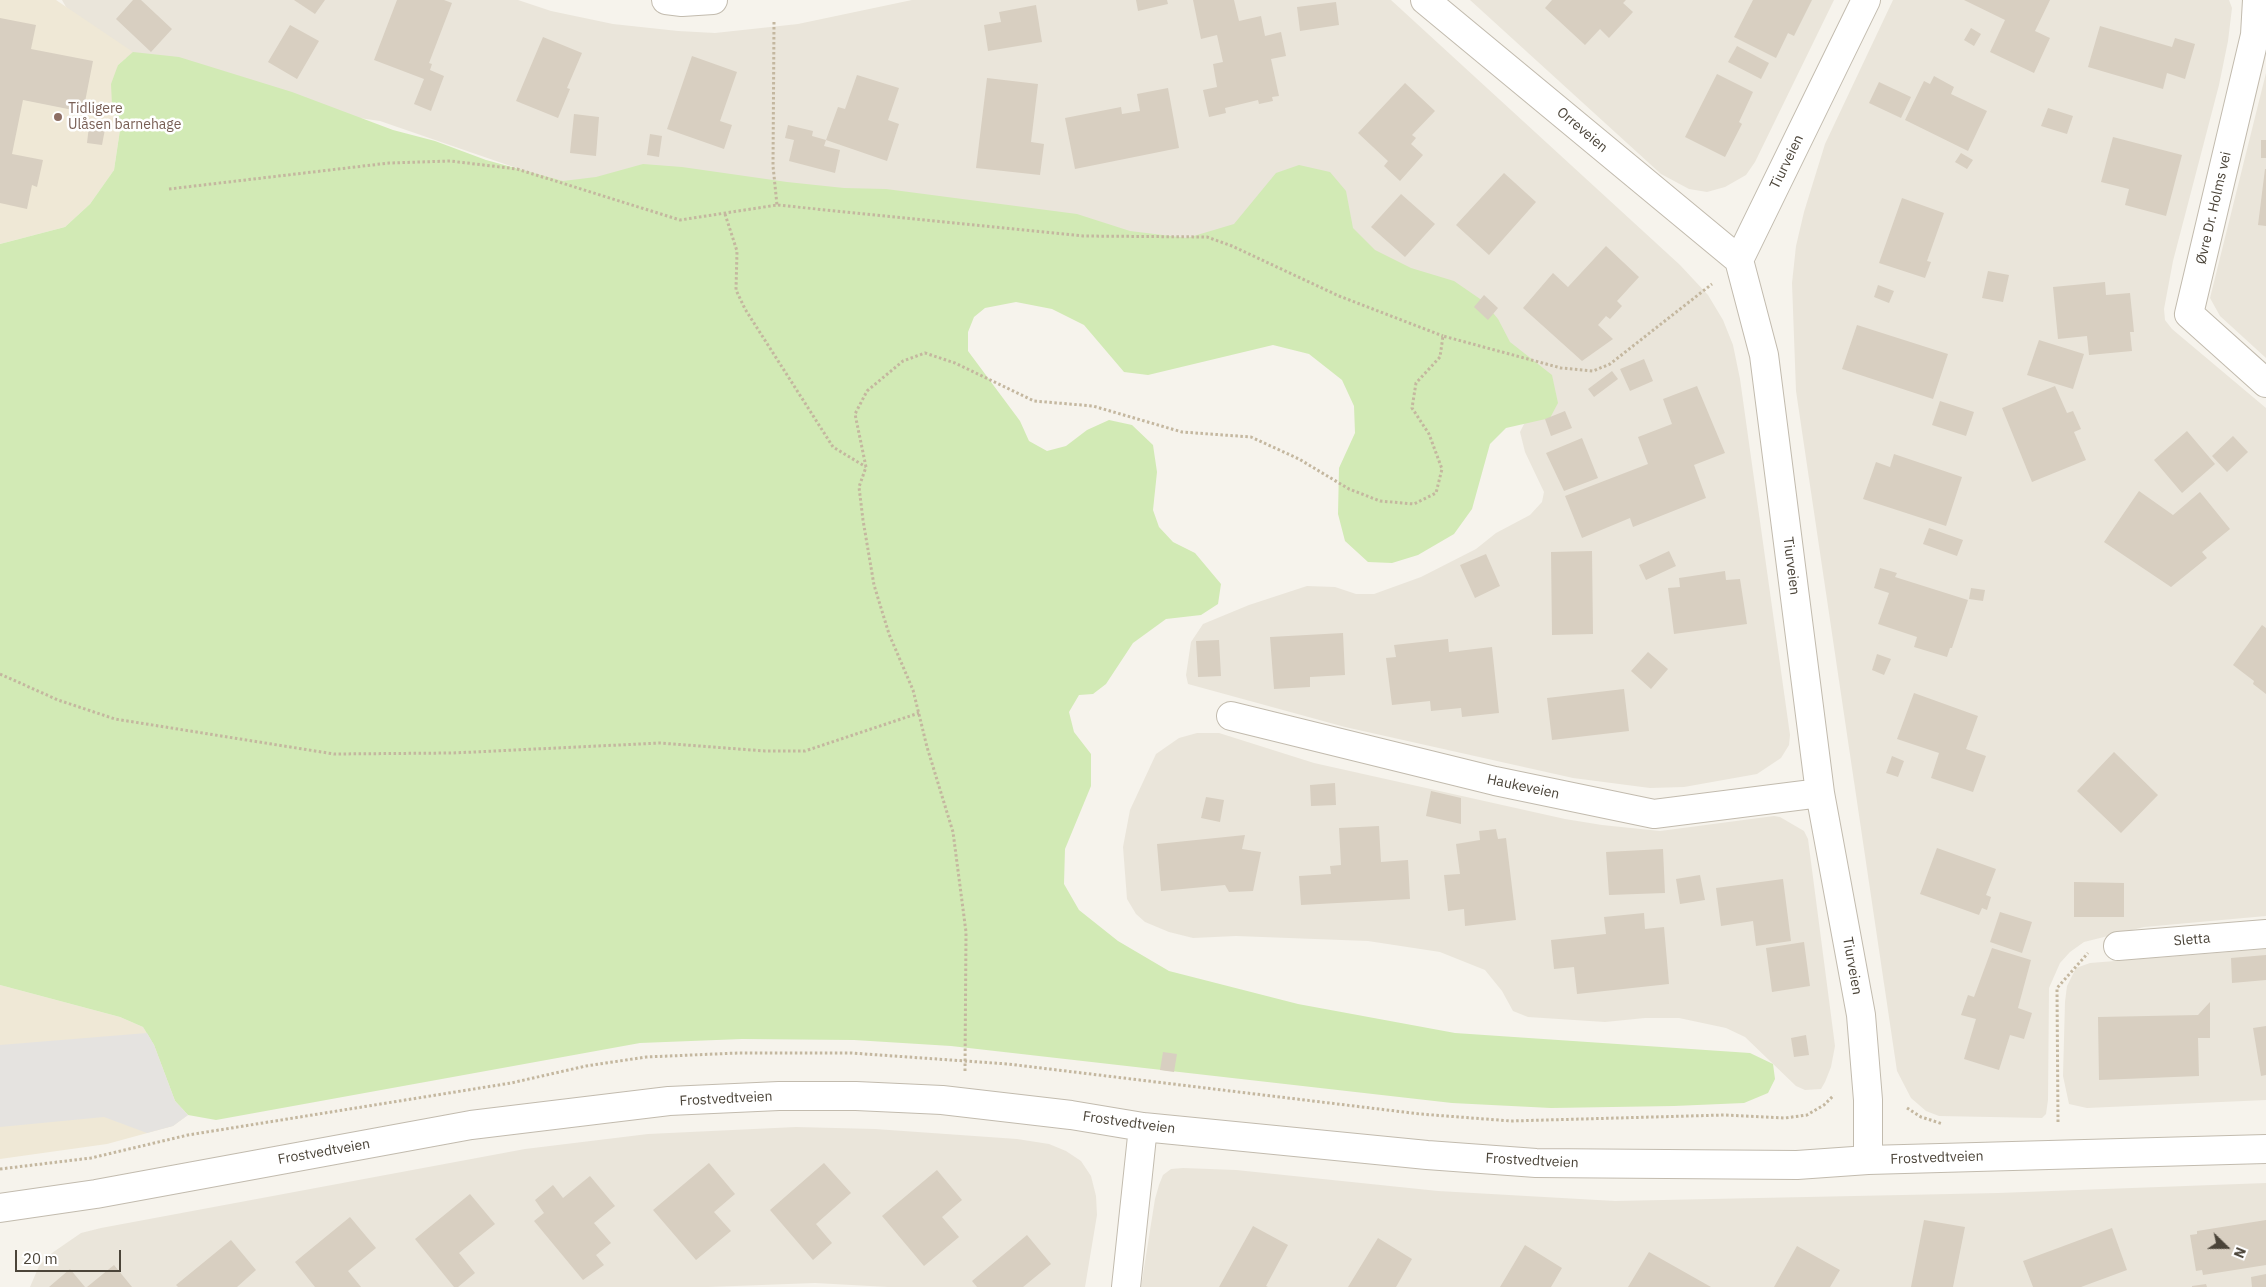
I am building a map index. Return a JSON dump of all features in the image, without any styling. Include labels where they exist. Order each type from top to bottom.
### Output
[{"type":"street","points":[[666,0],[682,2],[713,0]]},
{"type":"street","name":"Orreveien","points":[[1425,0],[1739,260]]},
{"type":"street","name":"Tiurveien","points":[[1866,0],[1739,260],[1764,355],[1820,794],[1861,1015],[1868,1100],[1868,1160]]},
{"type":"street","name":"Øvre Dr. Holms vei","points":[[2257,0],[2255,35],[2189,314],[2266,383]]},
{"type":"street","name":"Haukeveien","points":[[1231,716],[1495,782],[1654,814],[1820,794]]},
{"type":"street","name":"Sletta","points":[[2118,946],[2266,934]]},
{"type":"street","name":"Frostvedtveien","points":[[0,1208],[96,1194],[471,1125],[660,1102],[789,1096],[856,1096],[962,1103],[1071,1115],[1143,1127],[1427,1155],[1536,1163],[1797,1165],[1868,1160],[2266,1149]]},
{"type":"street","points":[[1126,1287],[1143,1127]]},
{"type":"path","points":[[774,22],[773,166],[777,205]]},
{"type":"path","points":[[169,189],[389,163],[450,161],[517,169],[680,220],[777,205],[1083,236],[1207,237],[1232,246],[1339,296],[1444,336],[1561,368],[1593,371],[1610,364],[1702,294],[1739,260]]},
{"type":"path","points":[[725,214],[737,251],[736,290],[745,309],[833,447],[866,467]]},
{"type":"path","points":[[962,1103],[965,1061],[966,932],[953,832],[927,747],[913,690],[889,634],[874,585],[859,487],[866,467],[855,414],[867,391],[903,361],[925,353],[955,363],[1034,401],[1093,406],[1182,432],[1251,438],[1299,460],[1349,489],[1380,501],[1414,504],[1436,493],[1442,469],[1429,434],[1412,408],[1416,383],[1440,357],[1444,336]]},
{"type":"path","points":[[0,674],[58,700],[115,719],[334,754],[453,753],[660,744],[764,751],[805,751],[919,713]]},
{"type":"path","points":[[2058,1125],[2057,988],[2086,953],[2118,946]]},
{"type":"shaded area","name":"Tidligere Ulåsen barnehage","points":[[0,0],[56,0],[133,52],[118,65],[112,105],[120,130],[114,170],[90,204],[65,227],[0,244]]},
{"type":"shaded area","points":[[62,0],[518,0],[551,11],[613,24],[715,33],[798,24],[912,0],[1391,0],[1680,265],[1708,295],[1723,320],[1733,345],[1740,379],[1790,735],[1789,745],[1781,758],[1757,774],[1684,787],[1650,788],[1573,778],[1345,727],[1188,684],[1186,675],[1191,642],[1203,624],[1249,605],[1307,586],[1335,587],[1356,594],[1374,594],[1421,577],[1476,549],[1496,533],[1530,515],[1542,502],[1544,492],[1525,452],[1520,432],[1528,416],[1211,261],[600,184],[561,181],[528,172],[380,121],[345,116],[156,77],[77,26]]},
{"type":"shaded area","points":[[1470,0],[1834,0],[1755,162],[1746,175],[1725,187],[1707,192],[1689,189],[1661,174]]},
{"type":"shaded area","points":[[1893,0],[2229,0],[2232,8],[2228,41],[2219,85],[2173,261],[2164,309],[2165,320],[2172,329],[2266,408],[2266,916],[2144,927],[2084,942],[2070,952],[2060,963],[2049,988],[2048,1100],[2046,1114],[2042,1118],[1939,1116],[1926,1111],[1911,1098],[1897,1071],[1796,391],[1792,283],[1796,246],[1804,212],[1825,144]]},
{"type":"shaded area","points":[[2266,73],[2266,358],[2220,316],[2210,298]]},
{"type":"shaded area","points":[[1197,733],[1219,733],[1314,763],[1565,819],[1602,825],[1660,831],[1774,816],[1780,817],[1804,831],[1808,839],[1835,1046],[1831,1067],[1825,1082],[1821,1089],[1805,1090],[1796,1086],[1745,1037],[1726,1028],[1679,1018],[1645,1018],[1605,1022],[1528,1017],[1513,1011],[1502,991],[1485,970],[1440,952],[1368,941],[1236,936],[1193,938],[1169,932],[1145,922],[1136,914],[1127,899],[1123,847],[1130,810],[1156,754],[1179,738]]},
{"type":"shaded area","points":[[2266,949],[2266,1100],[2087,1108],[2069,1104],[2063,1076],[2065,1002],[2067,986],[2076,968],[2090,963]]},
{"type":"shaded area","points":[[0,985],[120,1017],[143,1027],[154,1045],[175,1101],[188,1115],[173,1126],[107,1144],[0,1159]]},
{"type":"shaded area","points":[[147,1033],[154,1045],[175,1101],[188,1115],[173,1126],[147,1133],[104,1117],[0,1127],[0,1045]]},
{"type":"shaded area","points":[[796,1127],[875,1129],[1017,1139],[1049,1144],[1066,1151],[1081,1161],[1091,1176],[1096,1196],[1097,1215],[1085,1287],[888,1287],[815,1283],[708,1287],[30,1287],[39,1266],[52,1253],[81,1233],[101,1228],[525,1149],[648,1134]]},
{"type":"shaded area","points":[[1171,1169],[1236,1170],[1438,1191],[1615,1201],[1998,1193],[2266,1183],[2266,1287],[1141,1287],[1155,1199],[1159,1185],[1163,1175]]},
{"type":"green space","points":[[133,52],[179,57],[292,92],[393,130],[435,141],[486,160],[563,181],[596,177],[643,164],[682,167],[787,182],[844,188],[886,189],[1077,214],[1130,231],[1187,238],[1234,224],[1276,173],[1299,165],[1330,172],[1346,191],[1353,228],[1375,250],[1411,268],[1454,281],[1483,301],[1498,319],[1510,342],[1552,375],[1558,403],[1550,418],[1506,428],[1490,444],[1472,509],[1454,534],[1418,555],[1392,563],[1368,562],[1345,541],[1338,514],[1339,468],[1355,433],[1354,406],[1342,380],[1309,354],[1273,345],[1148,375],[1124,372],[1084,325],[1052,309],[1016,302],[985,308],[974,317],[968,332],[968,351],[1020,421],[1029,441],[1047,451],[1066,446],[1087,430],[1109,420],[1132,425],[1153,445],[1157,472],[1153,510],[1159,527],[1173,542],[1195,553],[1221,584],[1218,604],[1201,615],[1166,619],[1133,643],[1106,684],[1093,694],[1079,695],[1069,712],[1074,732],[1091,754],[1091,786],[1065,849],[1064,884],[1079,910],[1118,941],[1169,971],[1298,1004],[1455,1033],[1750,1053],[1773,1064],[1775,1079],[1768,1093],[1744,1103],[1674,1106],[1551,1108],[1452,1103],[951,1046],[854,1040],[742,1039],[640,1043],[216,1120],[188,1115],[175,1101],[154,1045],[143,1027],[120,1017],[0,985],[0,244],[65,227],[90,204],[114,170],[120,130],[112,105],[111,84],[118,65]]},
{"type":"building","points":[[133,0],[141,0],[172,29],[151,52],[116,19]]},
{"type":"building","points":[[294,0],[325,0],[315,14]]},
{"type":"building","points":[[397,0],[444,0],[452,3],[429,63],[432,64],[430,70],[444,76],[431,111],[414,104],[424,79],[374,60]]},
{"type":"building","points":[[1136,0],[1167,0],[1168,4],[1138,11]]},
{"type":"building","points":[[1193,0],[1234,0],[1239,21],[1261,16],[1265,36],[1281,32],[1286,56],[1271,59],[1279,96],[1272,97],[1273,101],[1259,104],[1258,100],[1225,108],[1226,113],[1209,117],[1203,90],[1217,87],[1213,64],[1223,62],[1217,35],[1201,39]]},
{"type":"building","points":[[1552,0],[1626,0],[1623,3],[1633,12],[1609,38],[1600,29],[1585,45],[1545,8]]},
{"type":"building","points":[[1753,0],[1812,0],[1794,36],[1788,33],[1776,58],[1734,37]]},
{"type":"building","points":[[1964,0],[2050,0],[2035,31],[2050,38],[2034,73],[1990,52],[2005,20]]},
{"type":"building","points":[[1336,2],[1339,25],[1300,31],[1297,7]]},
{"type":"building","points":[[1036,5],[1042,42],[988,51],[984,25],[1001,22],[999,12]]},
{"type":"building","points":[[0,18],[36,25],[31,49],[93,61],[83,112],[23,100],[12,154],[43,160],[37,187],[32,185],[27,209],[0,203]]},
{"type":"building","points":[[290,25],[319,41],[297,79],[268,62]]},
{"type":"building","points":[[2100,26],[2172,47],[2175,38],[2195,44],[2185,79],[2167,73],[2163,89],[2088,67]]},
{"type":"building","points":[[1971,28],[1981,34],[1974,46],[1964,40]]},
{"type":"building","points":[[543,37],[582,53],[567,88],[570,89],[558,118],[516,101]]},
{"type":"building","points":[[1737,46],[1769,63],[1761,79],[1728,62]]},
{"type":"building","points":[[692,56],[737,72],[720,121],[732,125],[724,149],[667,129]]},
{"type":"building","points":[[1717,74],[1753,92],[1739,122],[1742,124],[1725,157],[1685,137]]},
{"type":"building","points":[[857,75],[899,88],[888,120],[899,124],[887,161],[826,140],[838,107],[845,109]]},
{"type":"building","points":[[1934,76],[1954,87],[1951,94],[1987,111],[1968,151],[1905,120],[1924,81],[1930,84]]},
{"type":"building","points":[[987,78],[1038,84],[1031,142],[1044,144],[1040,175],[976,168]]},
{"type":"building","points":[[1879,82],[1911,97],[1901,118],[1869,103]]},
{"type":"building","points":[[1405,83],[1435,111],[1412,135],[1416,138],[1411,144],[1423,155],[1400,181],[1384,166],[1388,161],[1358,133]]},
{"type":"building","points":[[1168,88],[1179,148],[1075,169],[1065,118],[1121,107],[1122,114],[1140,111],[1137,94]]},
{"type":"building","points":[[2048,108],[2073,116],[2067,134],[2041,126]]},
{"type":"building","points":[[574,114],[599,117],[596,156],[570,153]]},
{"type":"building","points":[[788,125],[813,131],[812,136],[826,140],[824,146],[840,150],[835,173],[789,161],[794,140],[785,138]]},
{"type":"building","points":[[89,126],[105,129],[102,145],[87,143]]},
{"type":"building","points":[[650,134],[662,136],[659,157],[647,155]]},
{"type":"building","points":[[2113,137],[2182,155],[2166,216],[2125,205],[2129,189],[2101,182]]},
{"type":"building","points":[[2261,140],[2266,140],[2266,158],[2261,158]]},
{"type":"building","points":[[1961,153],[1973,160],[1967,169],[1955,162]]},
{"type":"building","points":[[2266,169],[2266,226],[2258,225]]},
{"type":"building","points":[[1504,173],[1536,202],[1489,255],[1456,225]]},
{"type":"building","points":[[1401,194],[1435,224],[1405,257],[1371,227]]},
{"type":"building","points":[[1902,198],[1944,213],[1927,261],[1931,262],[1925,278],[1879,263]]},
{"type":"building","points":[[1606,246],[1639,277],[1617,301],[1622,306],[1610,319],[1606,316],[1598,325],[1613,339],[1582,361],[1523,308],[1553,273],[1568,287]]},
{"type":"building","points":[[1988,271],[2009,275],[2003,302],[1982,298]]},
{"type":"building","points":[[2105,282],[2106,295],[2130,293],[2134,332],[2130,332],[2132,351],[2089,355],[2087,336],[2058,339],[2053,287]]},
{"type":"building","points":[[1878,285],[1894,291],[1889,303],[1874,297]]},
{"type":"building","points":[[1484,295],[1498,308],[1488,320],[1474,307]]},
{"type":"building","points":[[1857,325],[1948,354],[1933,399],[1842,369]]},
{"type":"building","points":[[2039,340],[2084,354],[2073,389],[2027,375]]},
{"type":"building","points":[[1644,359],[1653,381],[1630,391],[1620,369]]},
{"type":"building","points":[[1612,371],[1618,379],[1594,397],[1588,389]]},
{"type":"building","points":[[1697,386],[1725,453],[1694,465],[1706,498],[1633,527],[1630,518],[1582,538],[1565,496],[1648,464],[1638,437],[1672,424],[1663,399]]},
{"type":"building","points":[[2055,386],[2067,413],[2073,411],[2081,429],[2074,432],[2086,460],[2032,482],[2002,408]]},
{"type":"building","points":[[1940,401],[1974,412],[1966,436],[1932,425]]},
{"type":"building","points":[[1565,411],[1572,428],[1551,436],[1545,419]]},
{"type":"building","points":[[2187,431],[2215,464],[2182,493],[2154,460]]},
{"type":"building","points":[[2233,436],[2248,452],[2227,472],[2212,456]]},
{"type":"building","points":[[1582,438],[1598,478],[1564,491],[1546,453]]},
{"type":"building","points":[[1894,454],[1962,477],[1946,526],[1863,499],[1876,462],[1890,467]]},
{"type":"building","points":[[2139,491],[2173,515],[2200,492],[2230,529],[2202,552],[2207,558],[2171,587],[2104,542]]},
{"type":"building","points":[[1929,528],[1963,540],[1957,556],[1923,544]]},
{"type":"building","points":[[1592,551],[1593,634],[1552,635],[1551,552]]},
{"type":"building","points":[[1669,551],[1676,566],[1646,580],[1639,565]]},
{"type":"building","points":[[1486,554],[1500,586],[1475,598],[1460,565]]},
{"type":"building","points":[[1880,568],[1897,573],[1895,577],[1968,600],[1952,648],[1950,648],[1947,657],[1914,647],[1917,637],[1878,624],[1889,593],[1874,588]]},
{"type":"building","points":[[1725,571],[1726,580],[1740,579],[1747,624],[1674,634],[1668,588],[1680,587],[1679,578]]},
{"type":"building","points":[[1971,588],[1985,590],[1983,601],[1969,599]]},
{"type":"building","points":[[2262,625],[2266,628],[2266,694],[2253,684],[2254,681],[2233,665]]},
{"type":"building","points":[[1343,633],[1345,675],[1310,677],[1310,687],[1274,689],[1270,637]]},
{"type":"building","points":[[1448,639],[1449,652],[1492,647],[1499,713],[1462,717],[1461,708],[1431,711],[1430,701],[1392,705],[1386,658],[1396,657],[1394,645]]},
{"type":"building","points":[[1219,640],[1221,676],[1198,677],[1196,641]]},
{"type":"building","points":[[1648,652],[1668,669],[1651,689],[1631,671]]},
{"type":"building","points":[[1877,654],[1891,659],[1884,675],[1872,670]]},
{"type":"building","points":[[1624,689],[1629,731],[1552,740],[1547,698]]},
{"type":"building","points":[[1914,693],[1978,716],[1966,749],[1986,756],[1973,792],[1931,778],[1939,753],[1897,739]]},
{"type":"building","points":[[2114,752],[2158,795],[2121,833],[2077,791]]},
{"type":"building","points":[[1892,756],[1904,761],[1898,777],[1886,773]]},
{"type":"building","points":[[1335,783],[1336,805],[1311,806],[1310,785]]},
{"type":"building","points":[[1431,791],[1461,798],[1461,824],[1426,816]]},
{"type":"building","points":[[1206,797],[1224,800],[1220,822],[1201,818]]},
{"type":"building","points":[[1379,826],[1381,862],[1408,860],[1410,899],[1301,905],[1299,876],[1331,874],[1330,866],[1341,865],[1339,828]]},
{"type":"building","points":[[1496,829],[1498,839],[1506,838],[1516,920],[1465,926],[1464,909],[1448,911],[1444,875],[1460,874],[1456,844],[1480,840],[1479,831]]},
{"type":"building","points":[[1245,835],[1242,849],[1261,852],[1253,891],[1229,892],[1225,885],[1161,891],[1157,844]]},
{"type":"building","points":[[1937,848],[1996,869],[1986,895],[1991,897],[1987,910],[1982,908],[1979,915],[1920,894]]},
{"type":"building","points":[[1663,849],[1665,893],[1609,895],[1606,852]]},
{"type":"building","points":[[1700,875],[1705,900],[1680,904],[1676,879]]},
{"type":"building","points":[[1783,879],[1791,941],[1756,946],[1753,921],[1721,926],[1716,888]]},
{"type":"building","points":[[2074,882],[2124,883],[2124,917],[2074,917]]},
{"type":"building","points":[[2000,912],[2032,922],[2022,953],[1990,942]]},
{"type":"building","points":[[1644,913],[1645,929],[1664,927],[1669,984],[1577,994],[1574,967],[1554,969],[1551,940],[1606,934],[1604,917]]},
{"type":"building","points":[[1804,942],[1810,986],[1772,992],[1766,948]]},
{"type":"building","points":[[1992,948],[2031,960],[2018,1008],[2032,1013],[2024,1039],[2010,1035],[1999,1070],[1964,1059],[1976,1019],[1961,1015],[1968,995],[1974,997]]},
{"type":"building","points":[[2266,955],[2266,980],[2232,983],[2231,958]]},
{"type":"building","points":[[2210,1002],[2210,1038],[2198,1038],[2199,1076],[2099,1080],[2098,1017],[2198,1015]]},
{"type":"building","points":[[2266,1026],[2266,1075],[2261,1076],[2253,1028]]},
{"type":"building","points":[[1806,1035],[1809,1055],[1794,1057],[1791,1038]]},
{"type":"building","points":[[1163,1052],[1177,1054],[1174,1072],[1160,1070]]},
{"type":"building","points":[[709,1163],[735,1194],[714,1212],[731,1231],[696,1260],[653,1210]]},
{"type":"building","points":[[824,1163],[851,1193],[816,1224],[832,1243],[813,1260],[770,1210]]},
{"type":"building","points":[[937,1170],[962,1200],[942,1217],[959,1237],[924,1266],[882,1216]]},
{"type":"building","points":[[590,1176],[615,1206],[594,1223],[611,1243],[596,1255],[604,1265],[583,1280],[534,1221],[544,1213],[535,1200],[553,1185],[563,1198]]},
{"type":"building","points":[[470,1194],[495,1224],[459,1253],[475,1273],[458,1287],[454,1287],[415,1239]]},
{"type":"building","points":[[350,1217],[376,1248],[348,1271],[361,1287],[315,1287],[295,1262]]},
{"type":"building","points":[[1924,1220],[1965,1227],[1953,1287],[1911,1287]]},
{"type":"building","points":[[2266,1220],[2266,1265],[2203,1275],[2202,1270],[2196,1271],[2190,1235],[2197,1234],[2197,1231]]},
{"type":"building","points":[[1253,1226],[1288,1245],[1266,1286],[1268,1287],[1219,1287]]},
{"type":"building","points":[[2112,1228],[2127,1270],[2081,1287],[2033,1287],[2023,1261]]},
{"type":"building","points":[[1027,1235],[1051,1264],[1023,1287],[977,1287],[972,1281]]},
{"type":"building","points":[[1378,1238],[1412,1259],[1396,1287],[1348,1287]]},
{"type":"building","points":[[231,1240],[256,1270],[237,1287],[178,1287],[176,1285]]},
{"type":"building","points":[[1525,1245],[1562,1268],[1551,1287],[1500,1287]]},
{"type":"building","points":[[1797,1246],[1840,1270],[1830,1287],[1774,1287]]},
{"type":"building","points":[[1649,1252],[1711,1287],[1628,1287]]},
{"type":"building","points":[[114,1265],[132,1287],[87,1287]]},
{"type":"building","points":[[70,1269],[85,1287],[49,1287]]},
{"type":"building","points":[[2266,1274],[2266,1287],[2252,1287],[2251,1277]]},
{"type":"building","points":[[2206,1284],[2207,1287],[2192,1287],[2192,1286]]},
{"type":"place","name":"Tidligere Ulåsen barnehage","points":[[58,117]]}]
